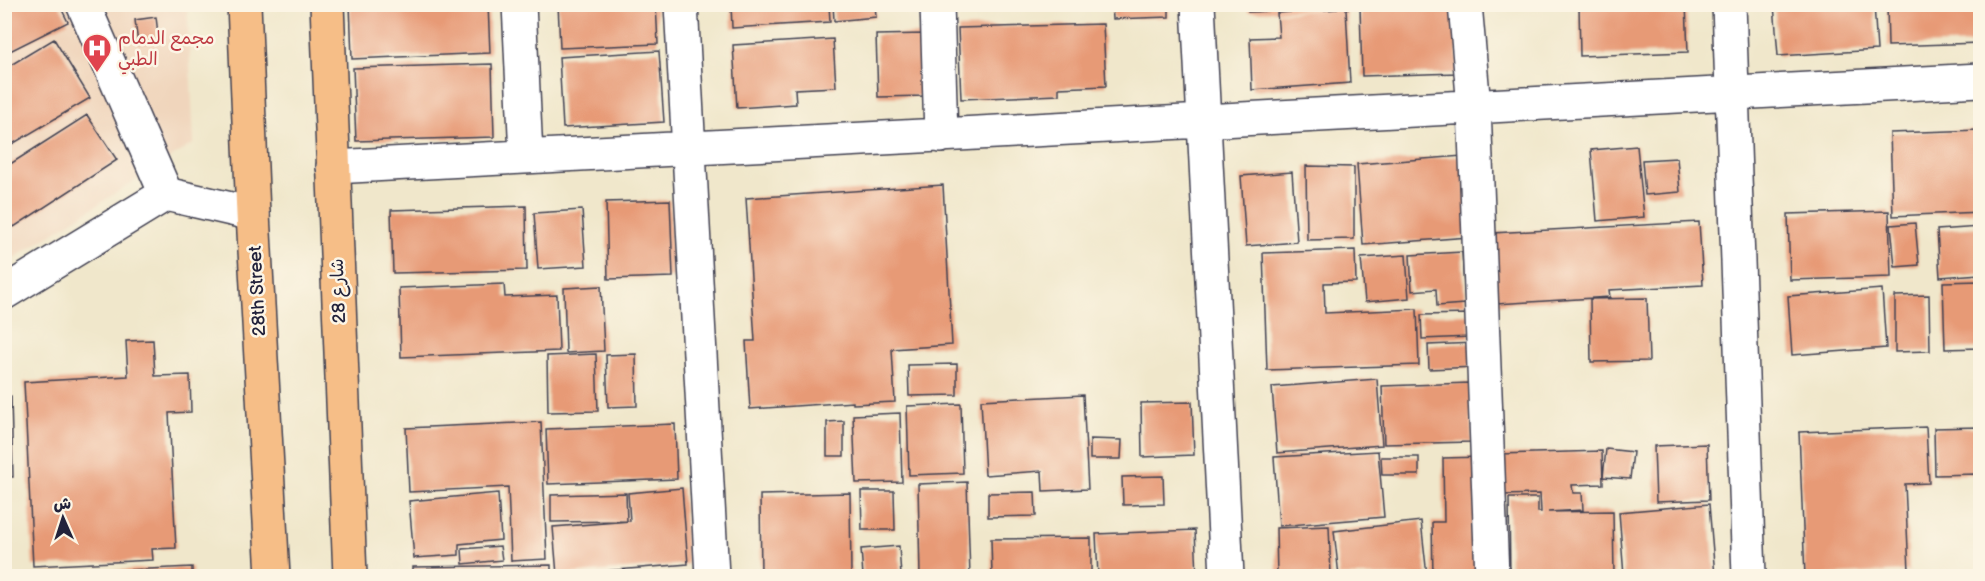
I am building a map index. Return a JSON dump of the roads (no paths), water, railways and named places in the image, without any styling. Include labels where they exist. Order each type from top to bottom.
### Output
[{"type":"main road","name":"28th Street","points":[[244,4],[273,576]]},
{"type":"main road","name":"شارع 28","points":[[327,4],[350,576]]},
{"type":"street","points":[[83,4],[166,194]]},
{"type":"street","points":[[519,4],[526,156]]},
{"type":"street","points":[[681,4],[712,576]]},
{"type":"street","points":[[937,4],[941,136]]},
{"type":"street","points":[[1198,4],[1227,576]]},
{"type":"street","points":[[1465,4],[1474,107],[1492,576]]},
{"type":"street","points":[[1729,4],[1730,94],[1749,576]]},
{"type":"street","points":[[333,168],[1980,80]]},
{"type":"street","points":[[4,293],[166,194],[253,214]]},
{"type":"place","name":"مجمع الدمام الطبي","points":[[97,74]]}]
